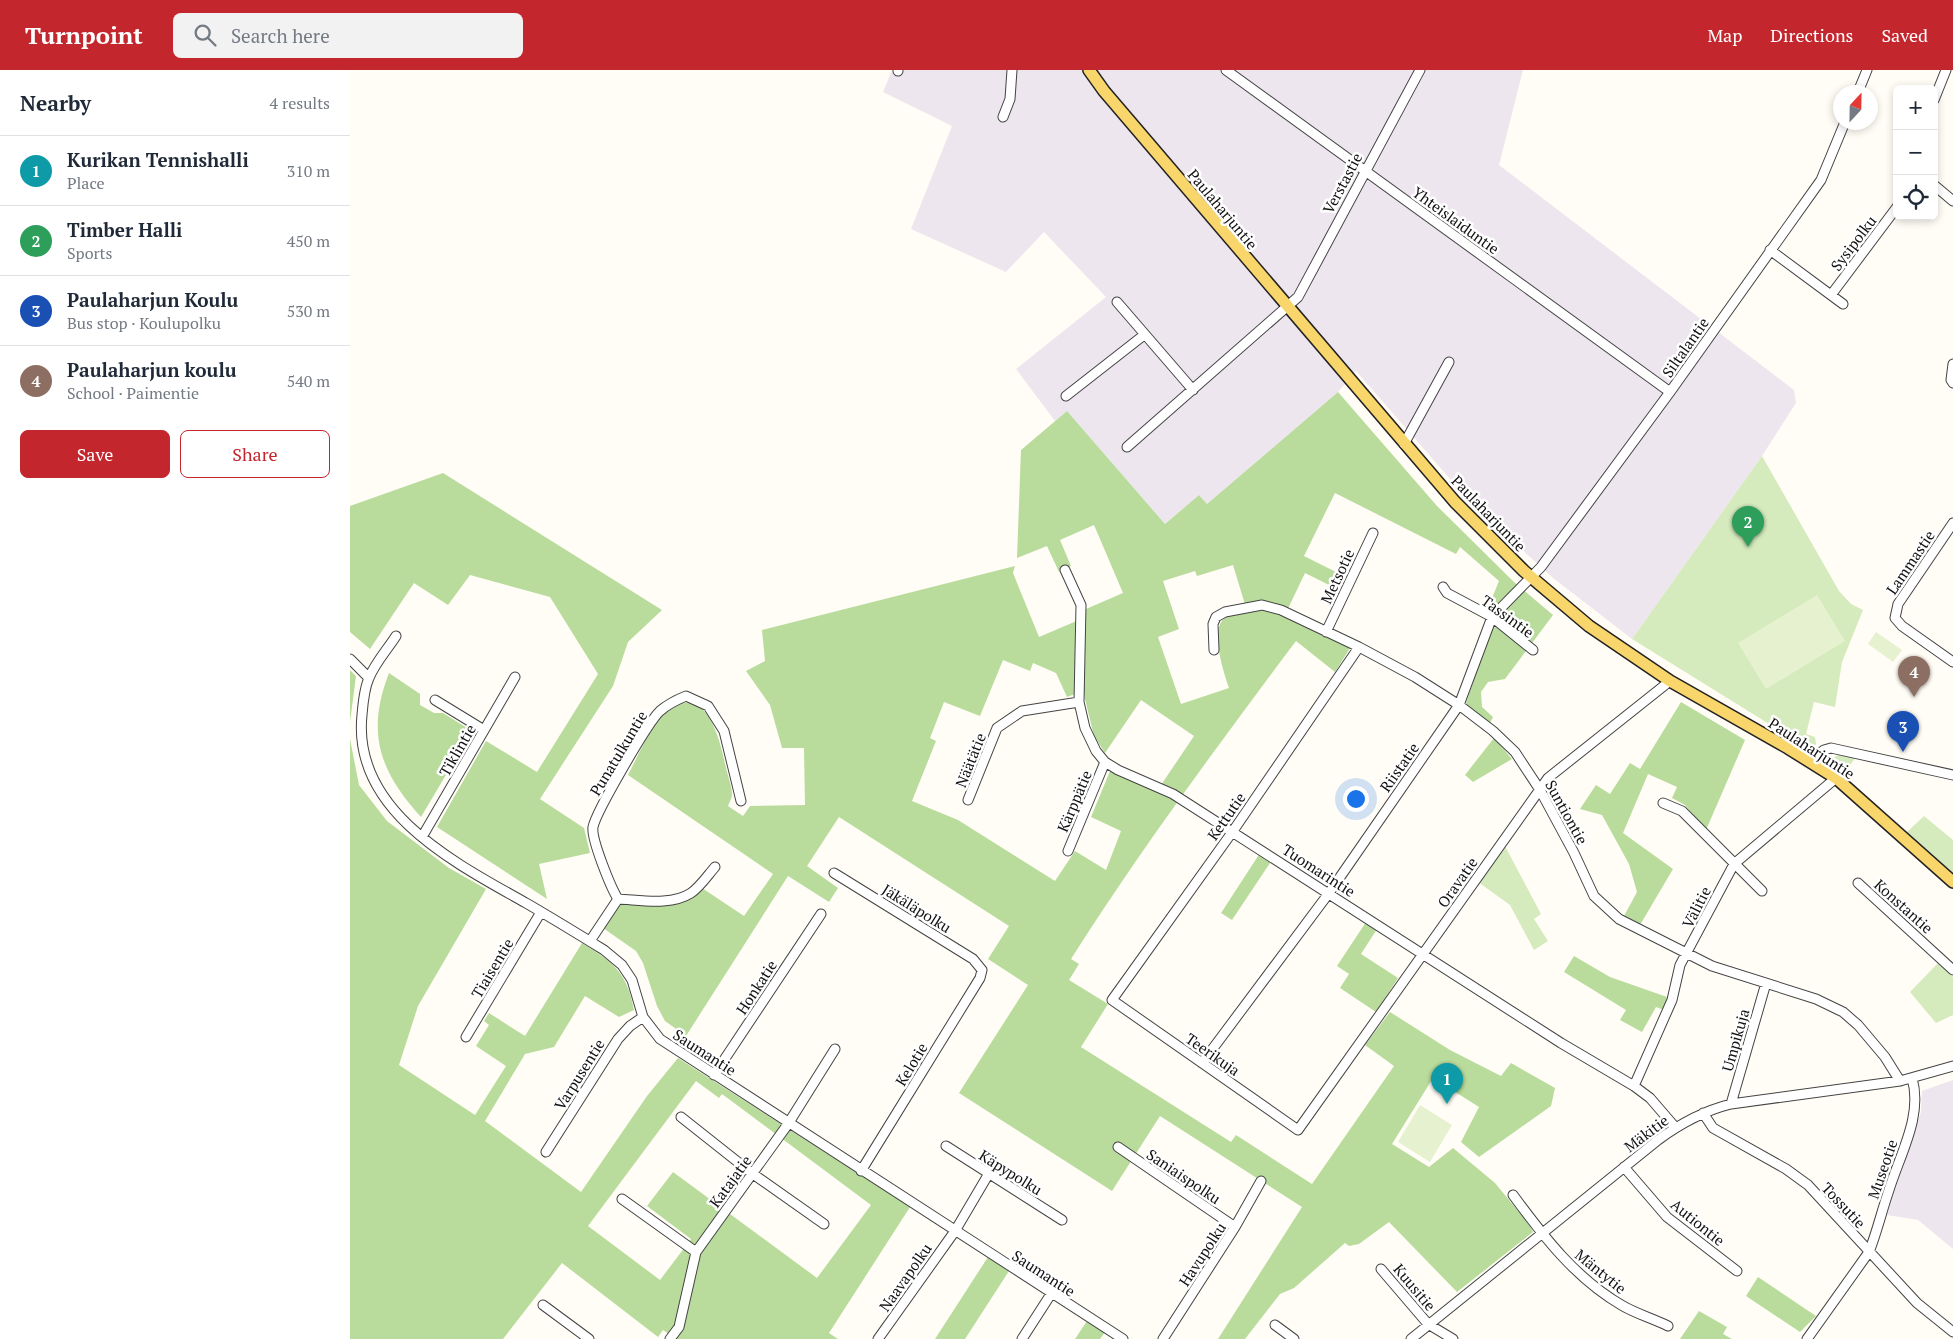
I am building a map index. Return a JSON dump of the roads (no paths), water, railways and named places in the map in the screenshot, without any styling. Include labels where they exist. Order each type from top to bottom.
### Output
[{"type":"main road","name":"Paulaharjuntie","points":[[1089,70],[1110,99],[1404,444],[1457,504],[1530,576],[1589,626],[1670,680],[1836,778],[1953,882]]},
{"type":"street","points":[[1003,117],[1010,99],[1012,70]]},
{"type":"street","name":"Yhteislaiduntie","points":[[1226,70],[1670,392]]},
{"type":"street","name":"Verstastie","points":[[1127,447],[1288,308],[1298,296],[1420,70]]},
{"type":"street","points":[[1861,85],[1867,70]]},
{"type":"street","points":[[1938,90],[1946,70]]},
{"type":"street","name":"Siltalantie","points":[[1530,576],[1541,567],[1670,392],[1821,180],[1842,130]]},
{"type":"street","points":[[1938,188],[1953,201]]},
{"type":"street","name":"Sysipolku","points":[[1831,295],[1893,212]]},
{"type":"street","points":[[1770,250],[1843,304]]},
{"type":"street","points":[[1117,302],[1193,390]]},
{"type":"street","points":[[1066,396],[1144,335]]},
{"type":"street","points":[[1404,444],[1449,362]]},
{"type":"street","points":[[1953,364],[1951,380],[1953,383]]},
{"type":"street","name":"Lammastie","points":[[1953,523],[1898,604],[1895,618],[1902,626],[1953,662]]},
{"type":"street","name":"Metsotie","points":[[1326,632],[1373,533]]},
{"type":"street","points":[[1065,570],[1081,605],[1079,702],[1085,728],[1096,751],[1105,762]]},
{"type":"street","name":"Riistatie","points":[[1202,1063],[1329,893],[1459,706],[1492,617],[1530,576]]},
{"type":"street","name":"Tassintie","points":[[1442,587],[1447,593],[1492,617],[1532,650]]},
{"type":"street","name":"Suntiontie","points":[[1214,650],[1213,624],[1216,617],[1225,612],[1262,605],[1280,610],[1359,647],[1415,677],[1493,731],[1515,752],[1540,790],[1574,853],[1594,896],[1620,919],[1712,966],[1816,999],[1844,1012],[1858,1025],[1885,1057],[1900,1081]]},
{"type":"street","name":"Saumantie","points":[[396,636],[369,678],[363,700],[361,726],[364,750],[372,776],[384,798],[399,816],[422,837],[465,868],[590,941],[622,965],[632,980],[643,1017],[660,1040],[1123,1339]]},
{"type":"street","name":"Kettutie","points":[[1112,1000],[1233,831],[1359,647]]},
{"type":"street","points":[[350,659],[369,678]]},
{"type":"street","name":"Tiklintie","points":[[422,837],[515,677]]},
{"type":"street","name":"Oravatie","points":[[1298,1130],[1548,778],[1670,680]]},
{"type":"street","name":"Punatulkuntie","points":[[618,899],[611,888],[592,829],[603,802],[658,713],[672,702],[686,696],[708,706],[724,731],[741,801]]},
{"type":"street","points":[[435,700],[484,730]]},
{"type":"street","name":"Näätätie","points":[[968,800],[997,728],[1022,711],[1079,702]]},
{"type":"street","points":[[1810,762],[1824,750],[1831,748],[1953,775]]},
{"type":"street","name":"Tuomarintie","points":[[1105,762],[1173,794],[1595,1064],[1634,1086],[1650,1098],[1675,1127]]},
{"type":"street","name":"Kärppätie","points":[[1068,851],[1105,762]]},
{"type":"street","name":"Välitie","points":[[1634,1086],[1672,1000],[1680,965],[1734,864],[1836,778]]},
{"type":"street","points":[[1663,803],[1682,811],[1762,891]]},
{"type":"street","points":[[590,941],[618,899],[677,900],[692,892],[715,867]]},
{"type":"street","name":"Jäkäläpolku","points":[[834,873],[973,959],[982,970]]},
{"type":"street","name":"Konstantie","points":[[1858,883],[1953,970]]},
{"type":"street","name":"Tiaisentie","points":[[466,1037],[541,912]]},
{"type":"street","name":"Honkatie","points":[[714,1075],[821,914]]},
{"type":"street","name":"Kelotie","points":[[861,1171],[980,978],[982,970]]},
{"type":"street","name":"Umpikuja","points":[[1731,1104],[1766,983]]},
{"type":"street","name":"Teerikuja","points":[[1112,1000],[1298,1130]]},
{"type":"street","name":"Varpusentie","points":[[546,1152],[618,1039],[630,1026],[643,1017]]},
{"type":"street","name":"Katajatie","points":[[670,1339],[679,1327],[696,1252],[788,1124],[835,1049]]},
{"type":"street","name":"Mäkitie","points":[[1411,1339],[1675,1127],[1703,1113],[1731,1104],[1900,1081],[1953,1066]]},
{"type":"street","name":"Museotie","points":[[1807,1339],[1869,1252],[1912,1125],[1915,1096],[1912,1078]]},
{"type":"street","name":"Tossutie","points":[[1703,1113],[1713,1128],[1786,1170],[1808,1185],[1917,1303],[1953,1332]]},
{"type":"street","points":[[681,1117],[753,1174],[824,1224]]},
{"type":"street","name":"Käpypolku","points":[[946,1146],[988,1175],[1062,1220]]},
{"type":"street","name":"Saniaispolku","points":[[1118,1148],[1235,1227]]},
{"type":"street","name":"Autiontie","points":[[1624,1167],[1666,1217],[1738,1271]]},
{"type":"street","name":"Naavapolku","points":[[878,1339],[955,1231],[988,1175]]},
{"type":"street","name":"Havupolku","points":[[1163,1339],[1235,1227],[1260,1182]]},
{"type":"street","name":"Mäntytie","points":[[1513,1195],[1541,1233],[1580,1274],[1623,1306],[1668,1326]]},
{"type":"street","points":[[622,1200],[696,1252]]},
{"type":"street","name":"Kuusitie","points":[[1382,1269],[1428,1324],[1453,1339]]},
{"type":"street","points":[[1022,1339],[1051,1294]]},
{"type":"street","points":[[543,1305],[589,1339]]},
{"type":"street","points":[[1274,1325],[1294,1339]]},
{"type":"place","name":"Timber Halli","points":[[1748,547]]},
{"type":"place","name":"Paulaharjun koulu","points":[[1914,697]]},
{"type":"place","name":"Paulaharjun Koulu","points":[[1903,752]]},
{"type":"place","name":"Kurikan Tennishalli","points":[[1447,1104]]}]
